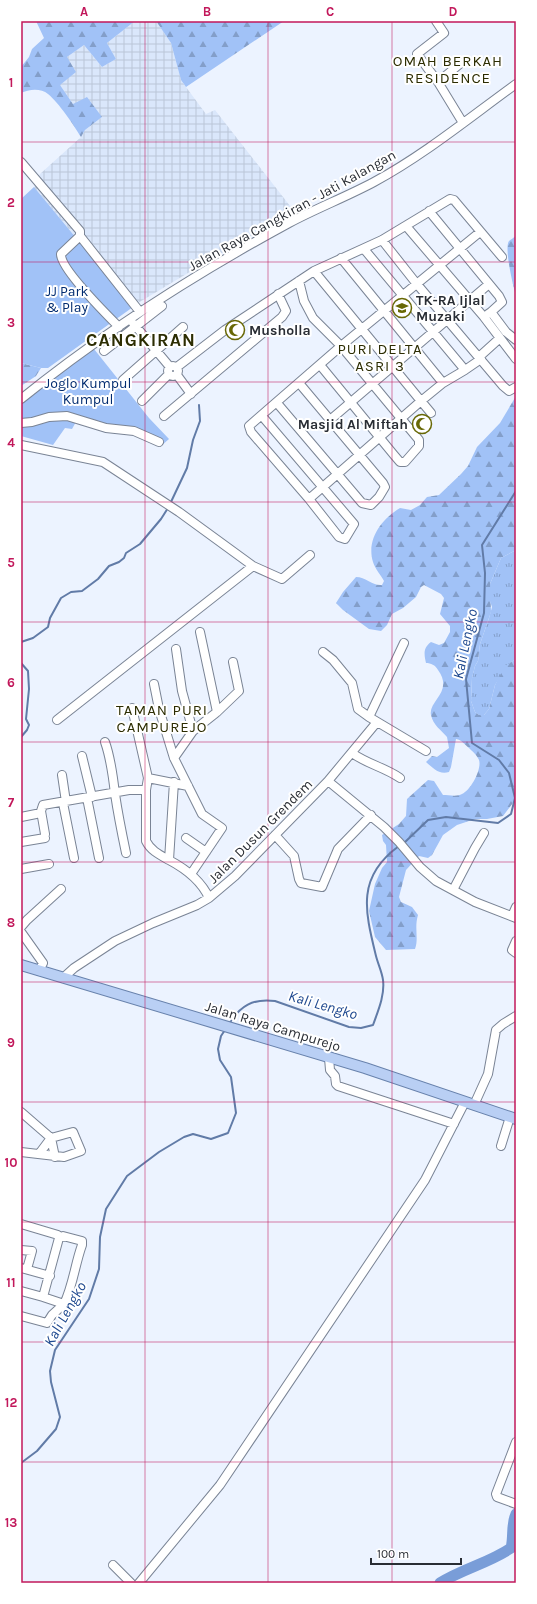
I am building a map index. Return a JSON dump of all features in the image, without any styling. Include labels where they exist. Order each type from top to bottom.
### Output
[{"type":"main road","name":"Jalan Raya Campurejo","points":[[21,965],[365,1068],[513,1118]]},
{"type":"street","points":[[436,21],[444,33],[417,54],[438,82],[463,123]]},
{"type":"street","points":[[438,82],[461,62]]},
{"type":"street","name":"Jalan Raya Cangkiran - Jati Kalangan","points":[[21,399],[118,327],[133,323],[140,312],[271,234],[374,182],[463,123],[516,84]]},
{"type":"street","points":[[21,162],[80,231],[80,236],[140,312]]},
{"type":"street","points":[[142,401],[173,371],[225,330],[278,294],[314,271],[382,240],[453,199],[502,257]]},
{"type":"street","points":[[429,212],[489,284],[502,302],[488,314]]},
{"type":"street","points":[[406,226],[469,301],[488,314],[516,340]]},
{"type":"street","points":[[262,416],[354,524],[347,537],[342,539],[339,537],[309,499],[251,432],[249,426],[361,329],[480,232]]},
{"type":"street","points":[[80,236],[61,254],[62,262],[81,286],[118,327]]},
{"type":"street","points":[[382,240],[416,284],[506,389],[511,391],[516,387]]},
{"type":"street","points":[[364,249],[465,370]]},
{"type":"street","points":[[341,258],[385,310],[443,383]]},
{"type":"street","points":[[314,271],[431,413]]},
{"type":"street","points":[[299,281],[304,301],[313,318],[341,346],[418,438],[420,443],[419,446],[405,462],[400,462],[320,365]]},
{"type":"street","points":[[330,420],[489,284]]},
{"type":"street","points":[[164,416],[285,314],[286,311],[278,294]]},
{"type":"street","points":[[104,351],[133,323],[162,306]]},
{"type":"street","points":[[488,314],[500,338],[516,359]]},
{"type":"street","points":[[133,323],[191,394]]},
{"type":"street","points":[[123,380],[183,327]]},
{"type":"street","points":[[309,499],[421,401],[443,383],[465,370],[480,358],[500,338]]},
{"type":"street","points":[[277,403],[362,503],[371,505],[379,497],[385,487],[361,455],[299,383]]},
{"type":"street","points":[[21,423],[32,422],[49,417],[68,416],[106,428],[134,431],[159,442]]},
{"type":"street","points":[[21,445],[103,462],[179,512],[253,566],[282,579],[310,555]]},
{"type":"street","points":[[57,720],[253,566]]},
{"type":"street","points":[[200,632],[217,712]]},
{"type":"street","points":[[369,717],[404,643]]},
{"type":"street","points":[[176,649],[182,691],[193,732]]},
{"type":"street","points":[[323,652],[333,660],[352,682],[358,709],[426,751]]},
{"type":"street","points":[[174,758],[193,732],[217,712],[238,691],[234,662]]},
{"type":"street","points":[[154,684],[159,709],[174,758],[202,814],[222,828],[191,874]]},
{"type":"street","points":[[132,708],[148,778],[146,790],[146,841],[160,856],[191,874],[205,888],[209,898]]},
{"type":"street","name":"Jalan Dusun Grendem","points":[[63,978],[74,968],[115,941],[153,923],[197,905],[209,898],[235,876],[328,781],[377,722]]},
{"type":"street","points":[[105,742],[109,754],[126,853]]},
{"type":"street","points":[[352,753],[362,760],[388,769],[400,778]]},
{"type":"street","points":[[82,756],[99,858]]},
{"type":"street","points":[[62,775],[74,858]]},
{"type":"street","points":[[148,778],[188,786]]},
{"type":"street","name":"Jalan Dusun Grendem","points":[[328,781],[371,815],[420,867],[436,881],[475,902],[514,917]]},
{"type":"street","points":[[168,860],[174,782]]},
{"type":"street","points":[[21,842],[45,836],[41,808],[43,805],[129,790],[146,790]]},
{"type":"street","points":[[21,817],[36,814]]},
{"type":"street","points":[[275,835],[294,856],[301,883],[322,887],[338,849],[371,815]]},
{"type":"street","points":[[453,890],[484,833]]},
{"type":"street","points":[[186,838],[206,852]]},
{"type":"street","points":[[21,869],[49,864]]},
{"type":"street","points":[[21,928],[61,890]]},
{"type":"street","points":[[514,917],[516,907]]},
{"type":"street","points":[[21,932],[43,963],[39,971]]},
{"type":"street","points":[[516,941],[512,950],[516,953]]},
{"type":"street","points":[[139,1583],[220,1485],[425,1180],[454,1124],[470,1104],[488,1074],[496,1030],[516,1016]]},
{"type":"street","points":[[329,1058],[330,1070],[335,1076],[335,1082],[338,1086],[454,1124]]},
{"type":"street","points":[[21,1112],[51,1138],[55,1157]]},
{"type":"street","points":[[501,1146],[513,1118]]},
{"type":"street","points":[[21,1152],[64,1157],[81,1152],[73,1132],[51,1138],[39,1154]]},
{"type":"street","points":[[21,1224],[58,1235],[59,1238]]},
{"type":"street","points":[[21,1316],[47,1323],[52,1315],[64,1304],[70,1291],[82,1241],[63,1236],[59,1238]]},
{"type":"street","points":[[44,1297],[59,1238]]},
{"type":"street","points":[[21,1250],[32,1251],[24,1268],[50,1276]]},
{"type":"street","points":[[21,1291],[64,1304]]},
{"type":"street","points":[[516,1442],[505,1467],[496,1494],[497,1497],[516,1504]]},
{"type":"street","points":[[114,1564],[131,1583]]},
{"type":"shaded area","points":[[135,21],[156,21],[171,43],[181,80],[186,87],[206,114],[215,110],[294,211],[133,307],[34,187],[40,174],[81,137],[85,130],[102,117],[73,104],[60,85],[67,57],[84,45],[102,67],[116,59],[107,43]]},
{"type":"green space","points":[[36,21],[135,21],[107,43],[116,59],[102,67],[84,45],[67,57],[76,72],[60,85],[73,104],[87,97],[102,117],[85,130],[81,137],[61,108],[48,94],[35,90],[21,93],[21,67],[29,57],[32,49],[44,38]]},
{"type":"green space","points":[[156,21],[284,21],[186,87],[181,80],[171,43]]},
{"type":"green space","name":"JJ Park & Play","points":[[34,187],[133,307],[48,368],[41,368],[21,363],[21,199]]},
{"type":"green space","points":[[516,235],[516,295],[508,259],[508,245],[509,241]]},
{"type":"green space","name":"Joglo Kumpul Kumpul","points":[[94,349],[149,418],[169,439],[161,446],[142,437],[77,420],[72,429],[65,428],[53,445],[21,436],[21,403]]},
{"type":"green space","points":[[21,363],[41,368],[36,376],[21,386]]},
{"type":"green space","points":[[516,396],[516,550],[501,558],[490,584],[491,612],[480,644],[478,661],[472,678],[471,701],[475,712],[479,715],[484,715],[489,709],[495,685],[505,666],[516,659],[516,799],[503,816],[487,819],[475,819],[457,825],[443,835],[432,855],[428,858],[419,856],[406,870],[399,897],[401,902],[412,907],[418,915],[416,924],[417,937],[415,949],[386,950],[375,937],[369,911],[375,884],[382,868],[387,862],[386,845],[383,841],[382,835],[399,824],[406,816],[407,799],[428,780],[434,781],[443,795],[453,796],[462,794],[469,788],[475,779],[480,764],[477,756],[463,742],[456,739],[449,772],[439,772],[426,762],[432,756],[437,757],[449,748],[447,737],[435,725],[431,715],[433,705],[442,690],[442,678],[436,667],[426,663],[425,654],[425,649],[431,642],[439,645],[444,643],[450,632],[450,626],[440,614],[444,598],[441,594],[424,585],[421,587],[416,597],[403,608],[392,614],[387,625],[381,631],[369,629],[336,603],[356,577],[382,585],[384,581],[374,565],[371,554],[372,545],[377,530],[387,518],[400,508],[411,510],[420,505],[427,497],[439,495],[461,474],[468,466],[477,447],[500,423]]},
{"type":"green space","points":[[516,550],[516,659],[510,663],[495,685],[489,709],[484,715],[479,715],[475,712],[471,701],[472,678],[478,661],[480,644],[492,607],[490,601],[490,584],[501,558]]},
{"type":"waterway","points":[[170,504],[187,468],[193,440],[200,421],[199,405]]},
{"type":"waterway","name":"Kali Lengko","points":[[403,844],[428,820],[446,817],[498,823],[511,814],[515,798],[509,773],[499,760],[472,743],[466,679],[484,613],[485,573],[482,545],[516,491]]},
{"type":"waterway","points":[[21,642],[33,638],[48,627],[50,618],[61,598],[71,592],[82,591],[98,579],[109,566],[119,562],[124,558],[126,553],[140,544],[161,519],[168,508]]},
{"type":"waterway","points":[[21,663],[28,671],[29,689],[26,719],[29,725],[21,737]]},
{"type":"waterway","name":"Kali Lengko","points":[[229,1024],[243,1008],[254,1002],[267,1000],[275,1001],[349,1027],[361,1028],[373,1025],[381,1003],[383,986],[369,924],[367,896],[370,883],[376,870],[385,858],[399,846]]},
{"type":"waterway","name":"Kali Lengko","points":[[21,1463],[37,1451],[56,1429],[60,1417],[51,1382],[50,1371],[55,1350],[89,1299],[99,1269],[100,1237],[106,1209],[127,1176],[159,1152],[184,1137],[193,1134],[211,1139],[228,1133],[236,1113],[231,1077],[220,1060],[218,1049],[221,1036],[225,1030]]},
{"type":"waterway","points":[[440,1583],[494,1558],[511,1548],[514,1518],[516,1514]]},
{"type":"place","name":"TK-RA Ijlal Muzaki","points":[[402,308]]},
{"type":"place","name":"Musholla","points":[[235,330]]},
{"type":"place","name":"Masjid Al Miftah","points":[[422,424]]},
{"type":"district","name":"OMAH BERKAH RESIDENCE","points":[[448,70]]},
{"type":"district","name":"CANGKIRAN","points":[[141,340]]},
{"type":"district","name":"PURI DELTA ASRI 3","points":[[380,358]]},
{"type":"district","name":"TAMAN PURI CAMPUREJO","points":[[162,718]]}]
